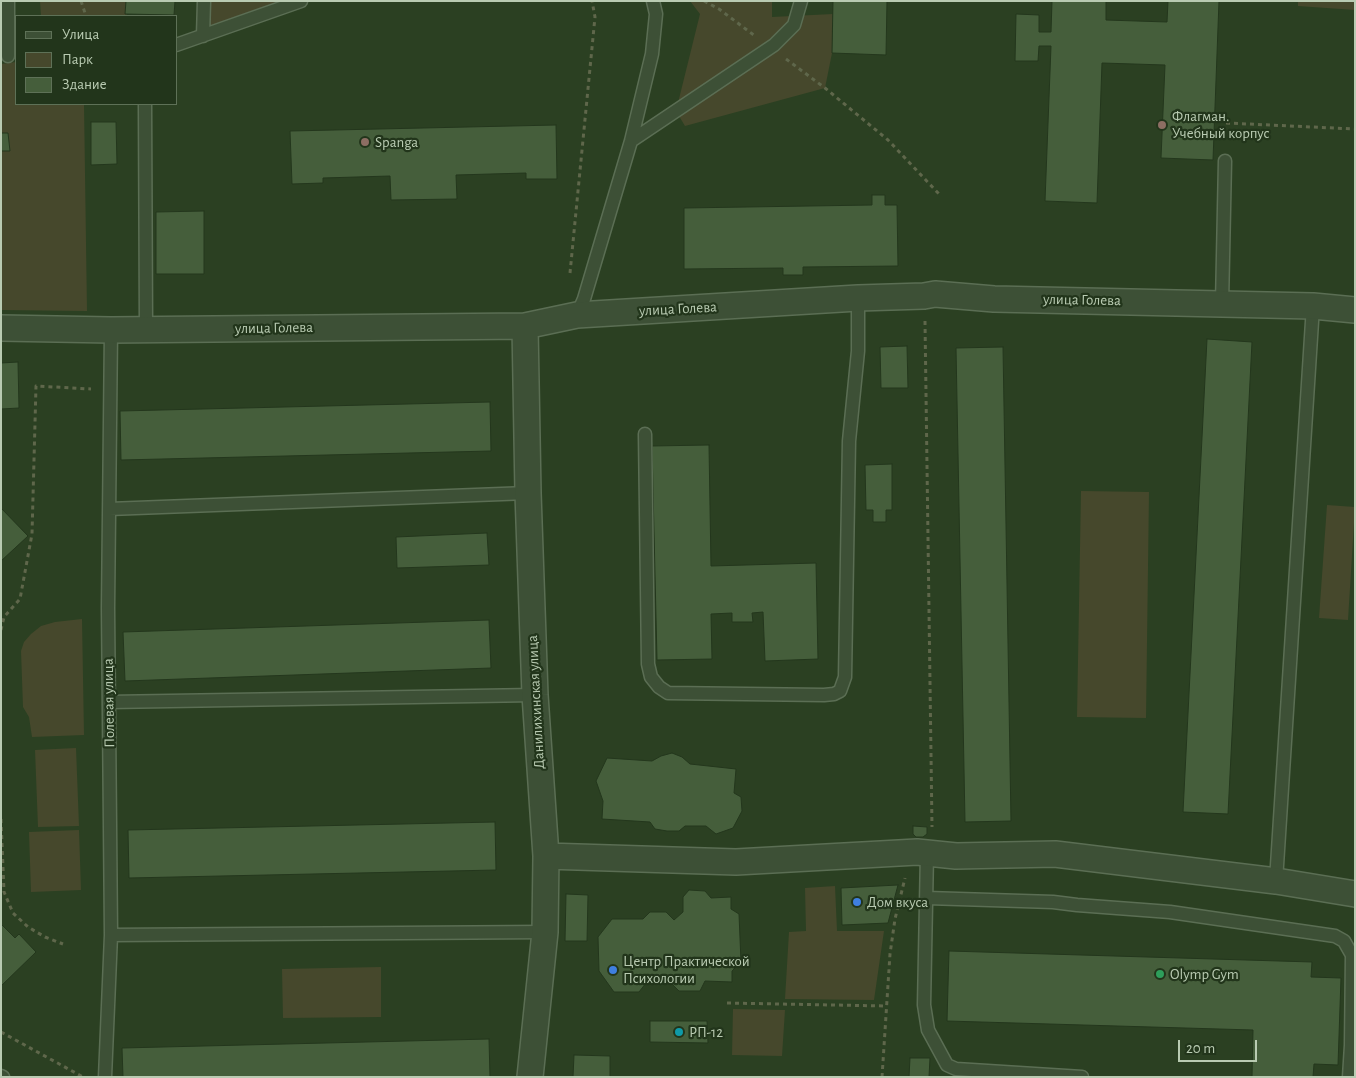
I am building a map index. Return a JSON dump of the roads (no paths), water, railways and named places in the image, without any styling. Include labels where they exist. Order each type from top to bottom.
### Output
[{"type":"street","name":"улица Голева","points":[[1,328],[111,330],[525,326],[577,315],[935,294],[994,299],[1313,306],[1355,310]]},
{"type":"street","name":"Данилихинская улица","points":[[525,326],[528,494],[535,695],[546,856],[545,932],[530,1077]]},
{"type":"street","points":[[546,856],[736,862],[922,852],[956,856],[1056,854],[1276,881],[1355,894]]},
{"type":"lane","points":[[8,1],[9,57]]},
{"type":"lane","points":[[203,36],[204,1]]},
{"type":"lane","points":[[178,44],[301,1]]},
{"type":"lane","points":[[577,315],[584,299],[631,141],[652,54],[656,14],[653,1]]},
{"type":"lane","points":[[631,141],[770,47],[794,25],[800,1]]},
{"type":"lane","points":[[145,105],[146,329]]},
{"type":"lane","points":[[1222,304],[1225,161]]},
{"type":"lane","points":[[645,434],[648,664],[651,677],[659,687],[668,693],[678,694],[824,695],[840,691],[845,677],[849,442],[858,351],[858,298]]},
{"type":"lane","points":[[1276,881],[1313,306]]},
{"type":"lane","name":"Полевая улица","points":[[105,1077],[111,935],[109,509],[111,330]]},
{"type":"lane","points":[[109,509],[528,494]]},
{"type":"lane","points":[[109,702],[535,695]]},
{"type":"lane","points":[[922,852],[927,898],[925,1014],[928,1030],[947,1065],[956,1069],[1082,1077]]},
{"type":"lane","points":[[927,898],[1053,902],[1077,906],[1170,912],[1335,936],[1344,941],[1352,955],[1353,1044],[1350,1077]]},
{"type":"lane","points":[[111,935],[545,932]]},
{"type":"place","name":"Флагман. Учебный корпус","points":[[1162,125]]},
{"type":"place","name":"Spanga","points":[[365,142]]},
{"type":"place","name":"Дом вкуса","points":[[857,902]]},
{"type":"place","name":"Центр Практической Психологии","points":[[613,970]]},
{"type":"place","name":"Olymp Gym","points":[[1160,974]]},
{"type":"place","name":"РП-12","points":[[679,1032]]}]
